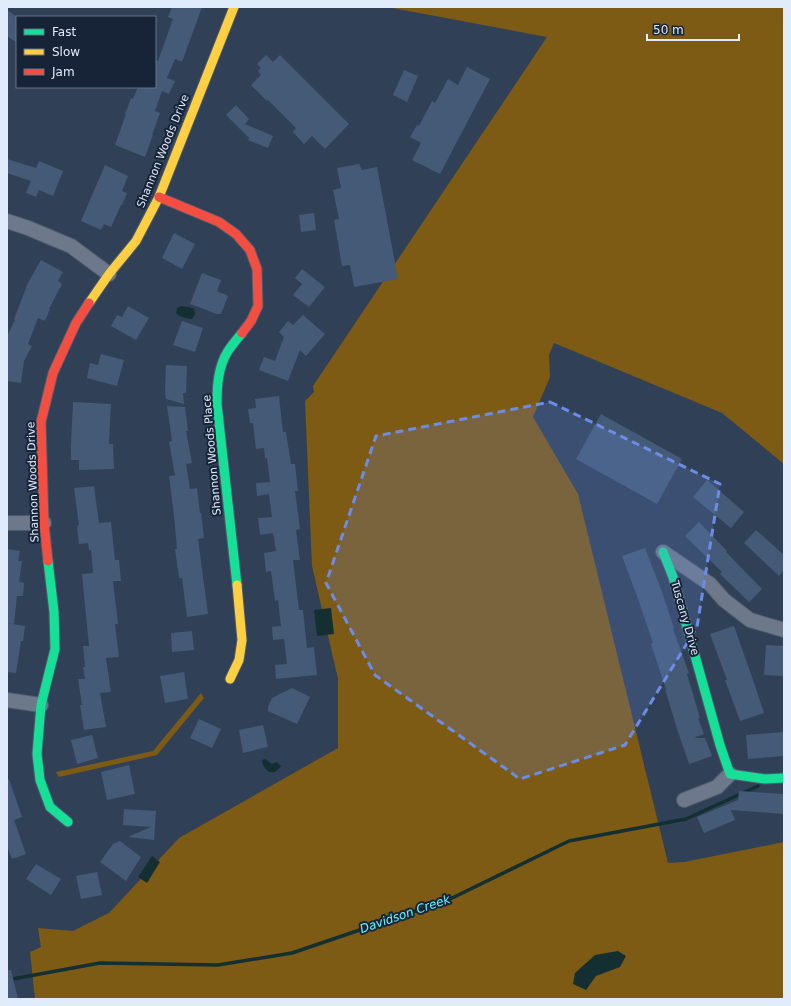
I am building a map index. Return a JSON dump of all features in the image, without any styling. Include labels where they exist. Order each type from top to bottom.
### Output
[{"type":"street","name":"Shannon Woods Drive","points":[[68,822],[50,807],[40,780],[37,754],[41,705],[55,649],[54,612],[44,523],[41,422],[53,373],[76,323],[109,274],[136,241],[160,197],[234,7]]},
{"type":"street","name":"Shannon Woods Place","points":[[160,197],[219,222],[236,234],[250,250],[257,269],[258,306],[251,321],[228,351],[220,367],[217,386],[217,404],[242,640],[239,660],[230,679]]},
{"type":"street","points":[[7,221],[71,246],[109,274]]},
{"type":"street","points":[[7,523],[44,523]]},
{"type":"street","name":"Tuscany Drive","points":[[663,552],[710,584],[724,600],[750,620],[784,630]]},
{"type":"street","name":"Tuscany Drive","points":[[663,552],[673,577],[720,745],[730,774]]},
{"type":"street","points":[[7,700],[41,705]]},
{"type":"street","points":[[684,800],[717,787],[730,774],[765,778],[784,778]]},
{"type":"highlighted area","points":[[550,402],[720,484],[697,627],[625,745],[520,779],[375,675],[326,583],[376,436]]},
{"type":"shaded area","points":[[387,7],[784,7],[784,464],[722,413],[554,343],[549,355],[550,377],[533,417],[578,494],[668,863],[684,862],[784,842],[784,999],[35,999],[30,952],[41,947],[38,928],[73,931],[109,913],[179,838],[338,748],[338,679],[312,566],[305,401],[314,392],[313,386],[547,37]]},
{"type":"shaded area","points":[[181,306],[194,309],[195,314],[192,319],[182,317],[176,313],[177,308]]},
{"type":"shaded area","points":[[331,608],[334,634],[317,636],[314,610]]},
{"type":"shaded area","points":[[201,693],[204,698],[157,755],[59,777],[56,772],[153,751]]},
{"type":"shaded area","points":[[265,759],[272,764],[277,762],[281,766],[275,772],[269,772],[263,764],[262,760]]},
{"type":"shaded area","points":[[152,856],[160,862],[147,883],[138,877]]},
{"type":"shaded area","points":[[618,951],[626,956],[620,967],[596,976],[586,990],[573,984],[575,973],[595,955]]},
{"type":"building","points":[[172,7],[202,7],[182,62],[175,59],[167,78],[175,81],[169,94],[162,91],[155,111],[160,113],[145,157],[115,145],[131,98],[133,99],[138,88],[156,88],[156,60],[158,61],[173,19],[168,17]]},
{"type":"building","points":[[7,10],[16,16],[16,42],[7,36]]},
{"type":"building","points":[[266,55],[273,62],[280,55],[349,124],[325,149],[312,136],[304,144],[293,132],[296,128],[251,85],[261,75],[258,71],[261,68],[257,64]]},
{"type":"building","points":[[467,67],[490,79],[440,174],[412,160],[421,143],[410,137],[417,125],[419,126],[432,101],[435,103],[448,79],[458,85]]},
{"type":"building","points":[[404,70],[418,76],[407,102],[393,95]]},
{"type":"building","points":[[236,105],[249,119],[245,124],[273,136],[268,148],[248,140],[249,138],[226,115]]},
{"type":"building","points":[[7,159],[36,168],[39,161],[63,171],[53,196],[39,190],[36,197],[26,193],[31,181],[7,173]]},
{"type":"building","points":[[359,164],[362,170],[377,167],[398,279],[354,287],[350,265],[342,266],[334,220],[339,219],[333,190],[341,188],[337,168]]},
{"type":"building","points":[[105,165],[128,176],[122,191],[127,193],[111,227],[104,224],[101,230],[81,221]]},
{"type":"building","points":[[314,213],[316,230],[301,232],[299,215]]},
{"type":"building","points":[[174,233],[195,244],[182,269],[162,258]]},
{"type":"building","points":[[41,260],[63,272],[58,281],[62,284],[49,309],[45,321],[38,318],[28,344],[32,346],[24,361],[21,383],[7,381],[7,336],[15,320],[14,319],[28,283]]},
{"type":"building","points":[[302,269],[325,287],[309,307],[293,295],[302,284],[295,278]]},
{"type":"building","points":[[202,273],[221,280],[217,291],[228,296],[221,314],[217,314],[190,304]]},
{"type":"building","points":[[128,306],[149,318],[136,340],[111,326],[117,315],[122,317]]},
{"type":"building","points":[[303,315],[325,334],[306,356],[300,350],[288,381],[259,370],[264,357],[275,361],[284,337],[279,332],[288,321],[293,325]]},
{"type":"building","points":[[182,321],[203,328],[195,352],[173,345]]},
{"type":"building","points":[[101,354],[124,360],[117,386],[87,378],[90,363],[98,365]]},
{"type":"building","points":[[166,365],[187,366],[186,393],[183,393],[184,404],[166,399]]},
{"type":"building","points":[[279,396],[283,432],[286,432],[291,464],[295,464],[298,491],[295,491],[300,529],[296,530],[300,560],[293,560],[299,610],[303,610],[307,648],[314,647],[317,675],[276,679],[275,665],[287,664],[284,639],[273,640],[272,627],[281,626],[278,600],[275,601],[271,571],[266,572],[264,553],[276,551],[273,533],[260,535],[258,518],[272,517],[269,494],[257,496],[256,483],[270,482],[267,458],[265,458],[264,448],[256,449],[253,423],[250,423],[248,409],[256,408],[255,399]]},
{"type":"building","points":[[73,402],[111,404],[109,444],[113,444],[114,469],[79,470],[79,460],[71,460]]},
{"type":"building","points":[[167,406],[185,407],[188,431],[186,431],[192,463],[186,464],[190,489],[197,488],[201,513],[204,538],[198,539],[208,614],[187,617],[182,578],[179,578],[169,476],[175,475],[169,442],[172,441]]},
{"type":"building","points":[[601,414],[682,459],[657,504],[576,459]]},
{"type":"building","points":[[707,480],[744,512],[731,528],[693,497]]},
{"type":"building","points":[[94,486],[99,523],[111,522],[115,560],[119,560],[121,581],[113,581],[118,624],[115,624],[119,657],[106,658],[111,692],[100,693],[106,727],[84,730],[78,679],[85,679],[83,667],[85,667],[83,646],[89,646],[82,574],[93,573],[91,550],[89,550],[88,543],[79,544],[77,526],[79,525],[74,488]]},
{"type":"building","points":[[699,522],[762,589],[749,602],[720,574],[722,572],[685,536]]},
{"type":"building","points":[[756,530],[784,555],[784,570],[779,576],[744,543]]},
{"type":"building","points":[[645,548],[662,592],[674,628],[673,629],[689,673],[687,674],[700,718],[698,718],[704,734],[695,737],[705,738],[712,756],[689,764],[651,644],[653,643],[622,556]]},
{"type":"building","points":[[7,549],[20,551],[18,561],[22,561],[19,582],[24,583],[23,596],[17,596],[14,624],[7,623]]},
{"type":"building","points":[[7,623],[25,626],[16,673],[7,672]]},
{"type":"building","points":[[734,626],[764,713],[740,721],[710,634]]},
{"type":"building","points":[[192,631],[194,650],[172,652],[171,633]]},
{"type":"building","points":[[766,645],[784,646],[784,676],[764,675]]},
{"type":"building","points":[[184,672],[188,699],[165,703],[160,676]]},
{"type":"building","points":[[292,688],[310,697],[297,724],[268,711],[272,698]]},
{"type":"building","points":[[199,719],[221,729],[212,748],[190,738]]},
{"type":"building","points":[[263,725],[268,747],[243,753],[239,730]]},
{"type":"building","points":[[784,732],[784,756],[748,759],[746,735]]},
{"type":"building","points":[[92,735],[98,758],[77,764],[71,740]]},
{"type":"building","points":[[129,765],[135,794],[107,800],[101,772]]},
{"type":"building","points":[[9,779],[22,817],[14,820],[26,854],[12,859],[7,846],[7,780]]},
{"type":"building","points":[[739,791],[784,794],[784,814],[731,810],[735,820],[704,833],[697,817],[738,800]]},
{"type":"building","points":[[124,809],[156,811],[154,840],[128,837],[151,827],[123,825]]},
{"type":"building","points":[[120,841],[141,857],[126,881],[100,862],[113,844]]},
{"type":"building","points":[[36,864],[61,879],[51,895],[26,879]]},
{"type":"building","points":[[97,872],[102,895],[81,899],[76,876]]},
{"type":"building","points":[[7,970],[11,970],[18,999],[7,999]]},
{"type":"waterway","name":"Davidson Creek","points":[[7,980],[100,963],[218,965],[292,953],[448,900],[569,841],[686,819],[758,786]]},
{"type":"traffic: fast","points":[[237,585],[217,397],[222,364],[228,351],[242,333]]},
{"type":"traffic: fast","points":[[663,552],[673,577],[720,745],[730,774],[765,779],[784,778]]},
{"type":"traffic: fast","points":[[48,561],[54,612],[55,649],[41,705],[37,754],[40,780],[50,807],[68,822]]},
{"type":"traffic: slow","points":[[89,303],[109,274],[136,241],[159,197],[234,7]]},
{"type":"traffic: slow","points":[[230,679],[239,660],[242,640],[237,585]]},
{"type":"traffic: jam","points":[[159,197],[219,222],[236,234],[250,250],[257,269],[258,306],[251,321],[242,333]]},
{"type":"traffic: jam","points":[[48,561],[44,523],[41,422],[53,373],[76,323],[89,303]]}]
